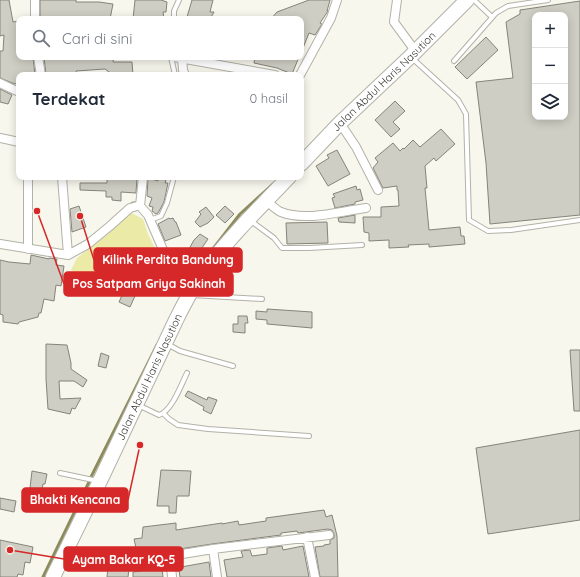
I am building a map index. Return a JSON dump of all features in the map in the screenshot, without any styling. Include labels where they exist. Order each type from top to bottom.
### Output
[{"type":"highway","name":"Jalan Abdul Haris Nasution","points":[[304,158],[414,54],[467,0]]},
{"type":"highway","name":"Jalan Abdul Haris Nasution","points":[[53,577],[189,294],[202,274],[248,219],[266,201],[282,180]]},
{"type":"street","points":[[35,0],[35,16]]},
{"type":"street","points":[[302,72],[331,18],[337,0]]},
{"type":"street","points":[[397,0],[394,22],[414,54]]},
{"type":"street","points":[[39,60],[41,72]]},
{"type":"street","points":[[179,60],[184,72]]},
{"type":"street","points":[[192,60],[253,72]]},
{"type":"street","points":[[0,83],[16,91]]},
{"type":"street","points":[[340,123],[356,147],[378,190]]},
{"type":"street","points":[[0,138],[16,141]]},
{"type":"street","points":[[28,180],[28,249]]},
{"type":"street","points":[[62,180],[68,255]]},
{"type":"street","points":[[140,206],[143,180]]},
{"type":"street","points":[[266,201],[280,211],[293,215],[323,214],[366,208]]},
{"type":"street","points":[[0,244],[68,255],[88,244],[130,208],[140,206]]},
{"type":"street","points":[[140,206],[146,212],[167,256],[202,274]]},
{"type":"street","points":[[64,556],[125,559],[170,556],[213,549],[329,535]]},
{"type":"street","points":[[307,537],[315,577]]},
{"type":"street","points":[[213,549],[217,577]]},
{"type":"street","points":[[170,556],[172,577]]},
{"type":"lane","points":[[174,16],[174,11],[179,0]]},
{"type":"lane","points":[[474,0],[492,17]]},
{"type":"lane","points":[[454,61],[496,12],[508,6],[548,0]]},
{"type":"lane","points":[[414,54],[458,100],[466,114],[469,220],[488,231],[511,230],[580,220]]},
{"type":"lane","points":[[172,60],[174,72]]},
{"type":"lane","points":[[150,220],[161,216],[167,203],[173,180]]},
{"type":"lane","points":[[248,219],[274,238],[282,248],[309,248],[362,244]]},
{"type":"lane","points":[[189,294],[262,299]]},
{"type":"lane","points":[[165,343],[180,351],[234,366]]},
{"type":"lane","points":[[164,414],[170,407],[187,373]]},
{"type":"lane","points":[[136,404],[160,415],[164,414],[178,425],[208,429],[309,436]]},
{"type":"lane","points":[[60,473],[100,481]]},
{"type":"shaded area","points":[[131,213],[143,219],[148,234],[159,257],[129,257],[108,271],[99,287],[71,270],[77,258]]},
{"type":"building","points":[[0,0],[9,0],[13,22],[16,22],[16,60],[33,60],[35,72],[16,72],[15,84],[0,78],[0,51],[3,51],[4,35],[0,36]]},
{"type":"building","points":[[40,0],[76,0],[76,2],[99,2],[113,4],[111,16],[40,16]]},
{"type":"building","points":[[135,0],[161,0],[167,2],[166,12],[163,12],[164,16],[133,16]]},
{"type":"building","points":[[192,0],[213,0],[210,12],[214,12],[212,16],[187,16]]},
{"type":"building","points":[[309,0],[330,0],[328,11],[320,23],[322,24],[315,35],[309,33],[304,46],[304,16],[274,16],[277,12]]},
{"type":"building","points":[[580,1],[580,215],[490,224],[486,163],[476,82],[513,78],[506,22],[520,14],[520,10]]},
{"type":"building","points":[[486,37],[498,50],[467,79],[455,67]]},
{"type":"building","points":[[44,60],[113,60],[113,62],[132,62],[133,72],[109,72],[105,69],[76,72],[46,72]]},
{"type":"building","points":[[254,60],[298,60],[293,72],[287,72],[277,68],[254,63]]},
{"type":"building","points":[[0,89],[12,95],[8,104],[0,102]]},
{"type":"building","points":[[395,101],[405,111],[393,122],[400,129],[391,137],[375,120]]},
{"type":"building","points":[[441,129],[455,144],[436,161],[434,158],[425,166],[427,188],[425,188],[429,230],[460,227],[461,236],[464,236],[465,244],[429,247],[429,244],[408,245],[409,247],[389,248],[389,240],[369,241],[369,233],[364,232],[363,217],[381,217],[381,207],[399,206],[397,186],[383,188],[373,168],[378,162],[375,158],[393,143],[400,151],[413,140],[420,147]]},
{"type":"building","points":[[337,150],[350,174],[328,186],[316,166],[329,158],[327,155]]},
{"type":"building","points":[[107,180],[137,180],[136,193],[121,192],[121,201],[112,200],[112,197],[106,197],[106,191],[80,190],[80,183],[107,183]]},
{"type":"building","points":[[148,180],[166,180],[165,183],[168,183],[164,202],[158,213],[156,214],[152,211],[153,207],[149,206],[152,198],[147,196]]},
{"type":"building","points":[[356,186],[357,190],[360,189],[363,200],[355,202],[355,204],[335,208],[332,198],[335,197],[333,194]]},
{"type":"building","points":[[79,206],[86,227],[72,232],[70,209]]},
{"type":"building","points":[[225,206],[234,214],[225,223],[216,215]]},
{"type":"building","points":[[206,207],[214,217],[208,223],[200,227],[195,222],[201,214],[199,212]]},
{"type":"building","points":[[355,215],[355,223],[339,222],[338,218]]},
{"type":"building","points":[[169,218],[173,218],[176,222],[181,235],[165,241],[158,224]]},
{"type":"building","points":[[327,222],[328,243],[287,244],[286,223]]},
{"type":"building","points":[[200,234],[208,239],[195,258],[198,259],[195,264],[184,258],[194,240]]},
{"type":"building","points":[[31,255],[49,259],[57,259],[56,265],[64,266],[61,286],[56,285],[54,301],[44,299],[41,313],[39,313],[38,317],[19,322],[18,324],[3,322],[3,315],[0,314],[0,260],[30,264]]},
{"type":"building","points":[[124,291],[135,296],[130,307],[119,302]]},
{"type":"building","points":[[267,309],[312,312],[312,328],[267,324],[267,320],[256,319],[256,311],[267,312]]},
{"type":"building","points":[[238,316],[247,316],[248,323],[245,323],[245,333],[233,332],[233,324],[238,324]]},
{"type":"building","points":[[46,344],[67,345],[71,369],[87,380],[83,387],[74,381],[59,381],[60,399],[81,398],[75,409],[72,408],[70,414],[48,409]]},
{"type":"building","points":[[570,350],[580,350],[580,411],[574,411]]},
{"type":"building","points":[[101,353],[109,356],[106,368],[98,366]]},
{"type":"building","points":[[188,391],[207,400],[208,397],[217,400],[211,414],[203,410],[204,407],[185,396]]},
{"type":"building","points":[[580,430],[580,520],[488,534],[476,448]]},
{"type":"building","points":[[161,470],[191,471],[189,496],[177,496],[176,513],[169,513],[169,506],[157,506]]},
{"type":"building","points":[[32,471],[47,474],[45,484],[43,484],[39,508],[28,505]]},
{"type":"building","points":[[0,498],[16,501],[14,512],[0,509]]},
{"type":"building","points":[[324,510],[326,517],[332,515],[337,536],[338,577],[320,577],[315,547],[330,544],[330,540],[334,538],[334,534],[332,530],[328,529],[298,533],[297,531],[281,533],[281,535],[173,550],[137,552],[134,539],[142,538],[143,527],[176,523],[176,530],[238,521],[239,525],[266,521],[266,518]]},
{"type":"building","points":[[0,540],[33,547],[30,563],[25,562],[23,575],[18,574],[17,577],[0,577]]},
{"type":"building","points":[[282,546],[283,550],[303,546],[309,577],[227,577],[224,560],[243,557],[241,551],[250,550],[252,556],[267,554],[267,548]]},
{"type":"building","points":[[209,562],[211,577],[180,577],[179,570],[182,569],[181,567]]},
{"type":"building","points":[[108,567],[129,569],[128,577],[107,577]]},
{"type":"building","points":[[162,568],[163,577],[133,577],[133,572]]},
{"type":"waterway","points":[[209,254],[240,214],[273,184]]},
{"type":"waterway","points":[[129,206],[133,203],[140,203]]},
{"type":"waterway","points":[[91,477],[157,345]]},
{"type":"waterway","points":[[43,577],[90,480]]},
{"type":"place","name":"Pos Satpam Griya Sakinah","points":[[37,211]]},
{"type":"place","name":"Kilink Perdita Bandung","points":[[80,216]]},
{"type":"place","name":"Bhakti Kencana","points":[[140,445]]},
{"type":"place","name":"Ayam Bakar KQ-5","points":[[10,550]]}]
